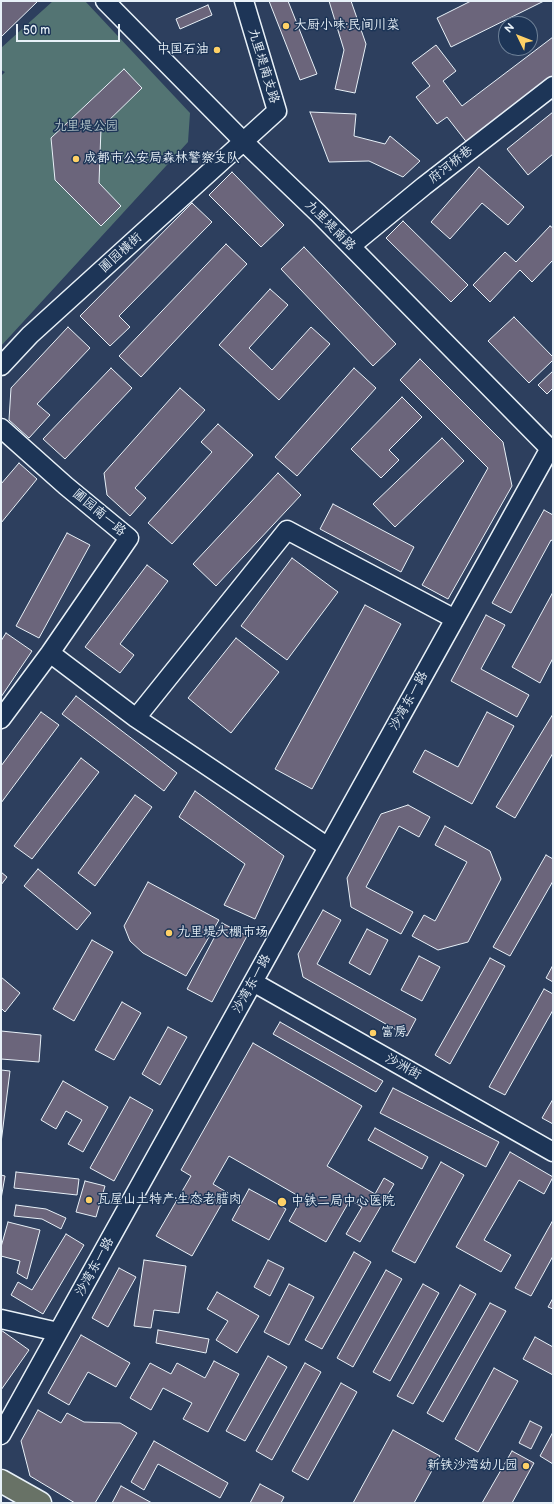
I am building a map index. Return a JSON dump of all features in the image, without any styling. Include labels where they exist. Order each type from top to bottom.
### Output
[{"type":"main road","points":[[1,1481],[40,1503]]},
{"type":"street","name":"九里堤南路","points":[[105,1],[244,142],[351,246],[551,450]]},
{"type":"street","name":"九里堤南支路","points":[[244,1],[277,111],[244,142]]},
{"type":"street","name":"府河桥巷","points":[[351,246],[424,186],[553,86]]},
{"type":"street","name":"圃园横街","points":[[1,366],[30,336],[244,142]]},
{"type":"street","name":"圃园南一路","points":[[1,428],[66,486],[129,538],[50,653]]},
{"type":"street","name":"沙湾东一路","points":[[1,1435],[455,619],[551,450]]},
{"type":"street","points":[[136,718],[287,530],[455,619]]},
{"type":"street","points":[[1,719],[50,653],[136,718],[328,847]]},
{"type":"street","name":"沙洲街","points":[[253,982],[553,1152]]},
{"type":"street","points":[[1,1319],[58,1332]]},
{"type":"green space","name":"九里堤公园","points":[[53,1],[85,1],[190,113],[188,142],[1,346],[1,76],[5,72],[1,70],[1,48]]},
{"type":"building","points":[[1,1],[38,1],[1,37]]},
{"type":"building","points":[[269,1],[288,1],[317,74],[300,80]]},
{"type":"building","points":[[329,1],[351,1],[366,44],[355,93],[335,89],[344,50]]},
{"type":"building","points":[[471,1],[544,1],[514,16],[498,16],[498,24],[451,47],[437,18]]},
{"type":"building","points":[[208,5],[212,15],[180,29],[176,19]]},
{"type":"building","points":[[553,37],[553,79],[468,144],[447,117],[437,124],[416,97],[430,86],[412,63],[436,45],[456,71],[443,81],[462,106],[528,56],[538,56],[538,48]]},
{"type":"building","name":"成都市公安局森林警察支队","points":[[124,69],[142,88],[101,128],[99,183],[121,206],[101,226],[55,180],[51,138]]},
{"type":"building","points":[[310,112],[356,114],[354,136],[385,144],[390,136],[420,161],[403,177],[369,161],[329,162]]},
{"type":"building","points":[[553,112],[553,154],[528,175],[507,149]]},
{"type":"building","points":[[479,167],[524,207],[508,225],[482,203],[450,239],[431,222]]},
{"type":"building","points":[[232,172],[284,225],[261,247],[209,195]]},
{"type":"building","points":[[192,203],[212,222],[119,316],[130,327],[110,346],[80,316]]},
{"type":"building","points":[[403,221],[468,285],[451,302],[386,238]]},
{"type":"building","points":[[550,226],[553,228],[553,260],[532,282],[520,270],[490,302],[473,285],[505,252],[516,262]]},
{"type":"building","points":[[226,244],[247,264],[141,377],[119,356]]},
{"type":"building","points":[[304,247],[396,344],[373,366],[281,269]]},
{"type":"building","points":[[270,289],[288,305],[249,348],[272,370],[311,327],[330,344],[279,400],[219,345]]},
{"type":"building","points":[[514,317],[553,357],[553,360],[529,383],[488,341]]},
{"type":"building","points":[[68,327],[90,348],[37,404],[50,415],[29,438],[9,420],[11,388]]},
{"type":"building","points":[[420,359],[503,442],[512,486],[448,599],[422,585],[488,468],[400,380]]},
{"type":"building","points":[[111,368],[132,388],[65,459],[43,439]]},
{"type":"building","points":[[354,368],[376,388],[297,476],[275,457]]},
{"type":"building","points":[[553,371],[553,388],[547,394],[538,385]]},
{"type":"building","points":[[180,388],[205,410],[135,488],[146,498],[130,516],[107,495],[104,473]]},
{"type":"building","points":[[402,397],[422,417],[389,450],[399,460],[381,478],[351,449]]},
{"type":"building","points":[[218,424],[253,455],[172,544],[148,523],[212,452],[201,442]]},
{"type":"building","points":[[442,438],[464,461],[395,527],[373,504]]},
{"type":"building","points":[[19,463],[37,479],[1,523],[1,484]]},
{"type":"building","points":[[278,473],[301,495],[216,586],[193,564]]},
{"type":"building","points":[[333,504],[414,547],[401,572],[320,529]]},
{"type":"building","points":[[544,510],[553,515],[553,541],[551,540],[511,613],[492,603]]},
{"type":"building","points":[[67,533],[90,545],[39,638],[16,626]]},
{"type":"building","points":[[292,558],[338,592],[287,660],[241,626]]},
{"type":"building","points":[[147,565],[168,581],[120,644],[134,655],[120,673],[85,647]]},
{"type":"building","points":[[553,592],[553,658],[540,683],[512,667]]},
{"type":"building","points":[[365,605],[401,624],[312,789],[275,769]]},
{"type":"building","points":[[486,615],[505,625],[481,669],[529,695],[517,717],[451,681]]},
{"type":"building","points":[[6,633],[32,651],[1,697],[1,641]]},
{"type":"building","points":[[236,638],[279,672],[231,733],[188,698]]},
{"type":"building","points":[[76,696],[177,773],[164,791],[62,714]]},
{"type":"building","points":[[41,712],[59,725],[1,803],[1,766]]},
{"type":"building","points":[[487,712],[514,726],[472,804],[413,772],[425,750],[458,767]]},
{"type":"building","points":[[553,714],[553,753],[515,818],[496,807]]},
{"type":"building","points":[[81,758],[99,772],[32,859],[14,846]]},
{"type":"building","points":[[195,791],[284,856],[255,919],[224,905],[245,864],[179,817]]},
{"type":"building","points":[[135,795],[152,807],[95,886],[78,873]]},
{"type":"building","points":[[408,805],[430,817],[419,837],[399,826],[366,887],[413,912],[401,934],[351,907],[347,878],[381,814]]},
{"type":"building","points":[[445,826],[490,851],[501,879],[468,942],[438,950],[412,936],[424,915],[435,921],[467,862],[435,845]]},
{"type":"building","points":[[546,855],[553,859],[553,881],[510,956],[493,947]]},
{"type":"building","points":[[38,869],[91,913],[77,930],[24,886]]},
{"type":"building","points":[[1,872],[7,877],[1,885]]},
{"type":"building","name":"九里堤大棚市场","points":[[148,882],[219,920],[186,976],[143,953],[130,941],[124,926]]},
{"type":"building","points":[[323,910],[341,920],[317,964],[416,1019],[407,1036],[303,977],[298,954]]},
{"type":"building","points":[[222,923],[247,936],[212,1002],[187,989]]},
{"type":"building","points":[[367,929],[388,940],[370,975],[349,963]]},
{"type":"building","points":[[92,940],[113,952],[74,1021],[53,1009]]},
{"type":"building","points":[[419,956],[440,967],[422,1001],[401,990]]},
{"type":"building","points":[[490,958],[505,966],[450,1064],[435,1055]]},
{"type":"building","points":[[553,965],[553,982],[546,978]]},
{"type":"building","points":[[1,977],[20,993],[5,1012],[1,1008]]},
{"type":"building","points":[[544,989],[553,994],[553,1010],[505,1095],[489,1087]]},
{"type":"building","points":[[122,1002],[141,1013],[114,1060],[95,1050]]},
{"type":"building","points":[[280,1022],[383,1081],[376,1092],[273,1034]]},
{"type":"building","points":[[168,1027],[187,1037],[160,1085],[142,1074]]},
{"type":"building","points":[[1,1031],[41,1035],[39,1062],[1,1059]]},
{"type":"building","points":[[253,1043],[362,1106],[327,1166],[375,1194],[384,1178],[394,1184],[360,1242],[346,1234],[362,1207],[350,1200],[326,1242],[289,1221],[302,1198],[229,1156],[213,1184],[228,1193],[192,1256],[156,1236],[191,1176],[181,1170]]},
{"type":"building","points":[[1,1070],[10,1071],[1,1143]]},
{"type":"building","points":[[63,1081],[108,1107],[83,1152],[68,1144],[82,1120],[66,1111],[56,1129],[41,1120]]},
{"type":"building","points":[[393,1088],[499,1142],[486,1167],[380,1113]]},
{"type":"building","points":[[130,1097],[153,1110],[114,1181],[90,1168]]},
{"type":"building","points":[[553,1099],[553,1124],[542,1118]]},
{"type":"building","points":[[375,1128],[428,1157],[422,1169],[368,1140]]},
{"type":"building","points":[[510,1152],[553,1177],[544,1194],[519,1180],[484,1240],[511,1255],[501,1272],[456,1247]]},
{"type":"building","points":[[441,1162],[464,1175],[415,1263],[392,1251]]},
{"type":"building","points":[[16,1172],[79,1179],[77,1195],[14,1188]]},
{"type":"building","points":[[1,1175],[5,1176],[1,1199]]},
{"type":"building","points":[[85,1181],[105,1186],[96,1217],[76,1212]]},
{"type":"building","points":[[249,1189],[286,1209],[269,1240],[232,1220]]},
{"type":"building","points":[[16,1205],[46,1209],[66,1218],[61,1229],[42,1219],[14,1216]]},
{"type":"building","points":[[553,1220],[553,1256],[531,1296],[515,1288]]},
{"type":"building","points":[[8,1222],[40,1230],[27,1279],[17,1273],[20,1261],[1,1256],[1,1247]]},
{"type":"building","points":[[66,1234],[84,1245],[43,1314],[11,1295],[18,1282],[32,1290]]},
{"type":"building","points":[[354,1252],[371,1262],[322,1349],[305,1340]]},
{"type":"building","points":[[144,1260],[186,1266],[179,1313],[154,1310],[151,1328],[134,1326]]},
{"type":"building","points":[[268,1260],[284,1268],[270,1296],[254,1287]]},
{"type":"building","points":[[119,1268],[136,1277],[108,1327],[92,1318]]},
{"type":"building","points":[[386,1270],[402,1279],[353,1367],[337,1358]]},
{"type":"building","points":[[289,1284],[314,1297],[289,1345],[264,1332]]},
{"type":"building","points":[[423,1284],[439,1293],[390,1381],[373,1372]]},
{"type":"building","points":[[460,1285],[476,1294],[413,1404],[397,1396]]},
{"type":"building","points":[[217,1292],[259,1316],[237,1353],[216,1340],[228,1321],[207,1309]]},
{"type":"building","points":[[553,1298],[553,1309],[548,1307]]},
{"type":"building","points":[[490,1303],[506,1311],[443,1422],[427,1413]]},
{"type":"building","points":[[1,1330],[29,1350],[1,1390]]},
{"type":"building","points":[[158,1330],[209,1339],[206,1353],[156,1343]]},
{"type":"building","points":[[81,1335],[130,1363],[116,1387],[88,1372],[69,1405],[48,1393]]},
{"type":"building","points":[[535,1337],[553,1347],[553,1375],[523,1359]]},
{"type":"building","points":[[268,1356],[287,1367],[245,1441],[226,1431]]},
{"type":"building","points":[[214,1361],[239,1374],[208,1432],[183,1419],[192,1403],[163,1388],[151,1410],[130,1398],[150,1363],[171,1374],[177,1363],[205,1378]]},
{"type":"building","points":[[305,1363],[321,1372],[272,1460],[256,1451]]},
{"type":"building","points":[[494,1368],[518,1381],[478,1452],[455,1439]]},
{"type":"building","points":[[341,1383],[357,1392],[308,1480],[292,1471]]},
{"type":"building","points":[[38,1410],[61,1423],[67,1413],[84,1422],[120,1423],[137,1433],[95,1503],[75,1503],[30,1476],[21,1441]]},
{"type":"building","points":[[530,1421],[542,1427],[531,1449],[519,1443]]},
{"type":"building","points":[[393,1430],[440,1456],[414,1503],[353,1503]]},
{"type":"building","points":[[553,1432],[553,1464],[540,1456]]},
{"type":"building","points":[[154,1441],[228,1483],[220,1498],[158,1464],[144,1490],[131,1482]]},
{"type":"building","points":[[512,1451],[534,1463],[512,1503],[482,1503]]},
{"type":"building","points":[[260,1484],[284,1497],[281,1503],[250,1503]]},
{"type":"building","points":[[121,1486],[152,1503],[112,1503]]},
{"type":"place","name":"大厨小味·民间川菜","points":[[286,26]]},
{"type":"place","name":"中国石油","points":[[217,50]]},
{"type":"place","name":"成都市公安局森林警察支队","points":[[76,159]]},
{"type":"place","name":"九里堤大棚市场","points":[[169,933]]},
{"type":"place","name":"富房","points":[[373,1033]]},
{"type":"place","name":"瓦屋山土特产·生态老腊肉","points":[[89,1200]]},
{"type":"place","name":"中铁二局中心医院","points":[[282,1202]]},
{"type":"place","name":"新铁沙湾幼儿园","points":[[526,1466]]}]
